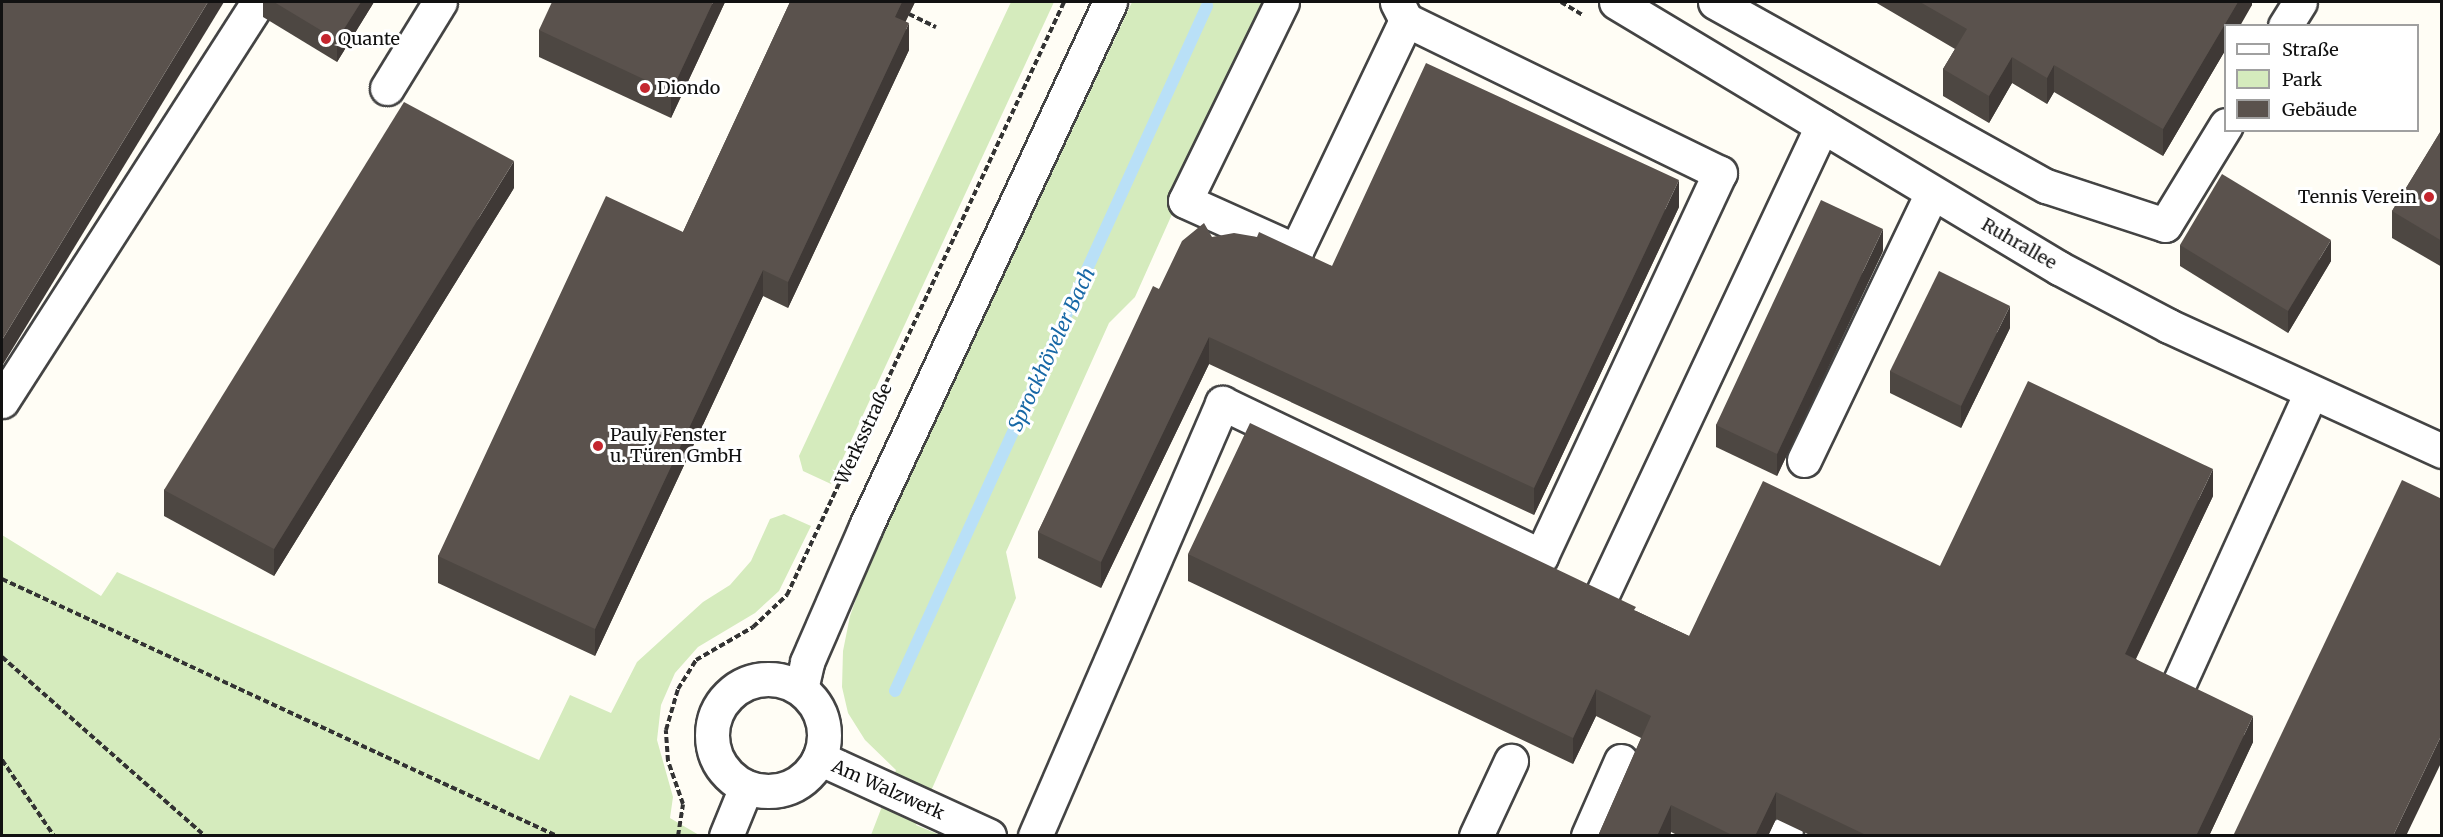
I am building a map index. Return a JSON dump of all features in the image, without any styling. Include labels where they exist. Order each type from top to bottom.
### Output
[{"type":"street","points":[[2,401],[258,2]]},
{"type":"street","points":[[387,88],[440,2]]},
{"type":"street","points":[[801,689],[807,662],[866,526],[1110,2]]},
{"type":"street","points":[[1035,836],[1222,402],[1541,556],[1720,173],[1402,11],[1296,251],[1185,201],[1282,2]]},
{"type":"street","name":"Ruhrallee","points":[[1616,2],[2059,268],[2159,320],[2442,451]]},
{"type":"street","points":[[1715,2],[2046,186],[2166,225],[2224,128]]},
{"type":"street","points":[[2286,24],[2300,2]]},
{"type":"street","points":[[1599,602],[1822,126]]},
{"type":"street","points":[[1804,460],[1932,193]]},
{"type":"street","points":[[2176,690],[2311,392]]},
{"type":"street","points":[[765,679],[801,689],[823,720],[824,739],[819,758],[807,776],[789,788],[767,792],[746,787],[730,777],[719,762],[712,725],[719,707],[731,693],[765,679]]},
{"type":"street","name":"Am Walzwerk","points":[[819,758],[989,836]]},
{"type":"street","points":[[1587,836],[1621,760]]},
{"type":"street","points":[[1476,836],[1511,761]]},
{"type":"street","points":[[726,836],[746,787]]},
{"type":"path","name":"Werksstraße","points":[[678,836],[683,804],[668,760],[666,730],[678,689],[696,660],[753,627],[787,596],[1064,2]]},
{"type":"path","points":[[909,14],[936,27]]},
{"type":"path","points":[[2,579],[557,836]]},
{"type":"path","points":[[2,657],[205,836]]},
{"type":"path","points":[[2,760],[3,765],[54,836]]},
{"type":"green space","points":[[1011,2],[1054,2],[831,484],[803,471],[799,456]]},
{"type":"green space","points":[[1132,2],[1267,2],[1135,297],[1109,323],[1006,552],[1016,598],[916,825],[940,835],[871,835],[896,770],[865,740],[848,713],[842,687],[843,651],[850,616],[866,571]]},
{"type":"green space","points":[[784,514],[811,526],[779,591],[755,613],[698,647],[675,673],[661,705],[657,740],[673,797],[670,818],[699,835],[2,835],[2,535],[101,596],[117,572],[539,760],[570,695],[611,713],[637,662],[703,602],[730,585],[751,561],[770,519]]},
{"type":"building","points":[[2,2],[208,2],[2,340]]},
{"type":"building","points":[[274,2],[361,2],[337,40]]},
{"type":"building","name":"Diondo","points":[[552,2],[713,2],[671,92],[539,30]]},
{"type":"building","name":"Pauly Fenster u. Türen GmbH","points":[[790,2],[902,2],[895,17],[909,23],[788,282],[763,270],[595,629],[438,556],[606,196],[683,232]]},
{"type":"building","points":[[1920,2],[2238,2],[2163,129],[2054,65],[2047,78],[2012,57],[1989,96],[1943,69],[1967,29]]},
{"type":"building","points":[[1426,63],[1679,180],[1534,488],[1209,337],[1101,562],[1038,532],[1153,286],[1159,289],[1182,241],[1204,223],[1212,237],[1234,233],[1257,237],[1259,232],[1332,266]]},
{"type":"building","points":[[404,102],[514,161],[274,549],[164,490]]},
{"type":"building","points":[[2442,129],[2442,241],[2392,211]]},
{"type":"building","points":[[2222,174],[2331,240],[2288,311],[2180,245]]},
{"type":"building","points":[[1821,200],[1883,229],[1777,454],[1716,425]]},
{"type":"building","points":[[1939,271],[2010,306],[1961,406],[1890,371]]},
{"type":"building","points":[[2028,381],[2213,469],[2125,654],[2253,716],[2196,836],[1868,836],[1776,792],[1755,836],[1734,836],[1671,805],[1657,836],[1598,836],[1651,716],[1596,689],[1573,738],[1188,554],[1250,423],[1636,607],[1634,610],[1689,636],[1763,481],[1940,566]]},
{"type":"building","points":[[2402,480],[2442,499],[2442,734],[2393,836],[2233,836]]},
{"type":"waterway","name":"Sprockhöveler Bach","points":[[895,691],[1207,6]]},
{"type":"place","name":"Quante","points":[[326,39]]},
{"type":"place","name":"Diondo","points":[[645,88]]},
{"type":"place","name":"Tennis Verein","points":[[2429,197]]},
{"type":"place","name":"Pauly Fenster u. Türen GmbH","points":[[598,446]]}]
